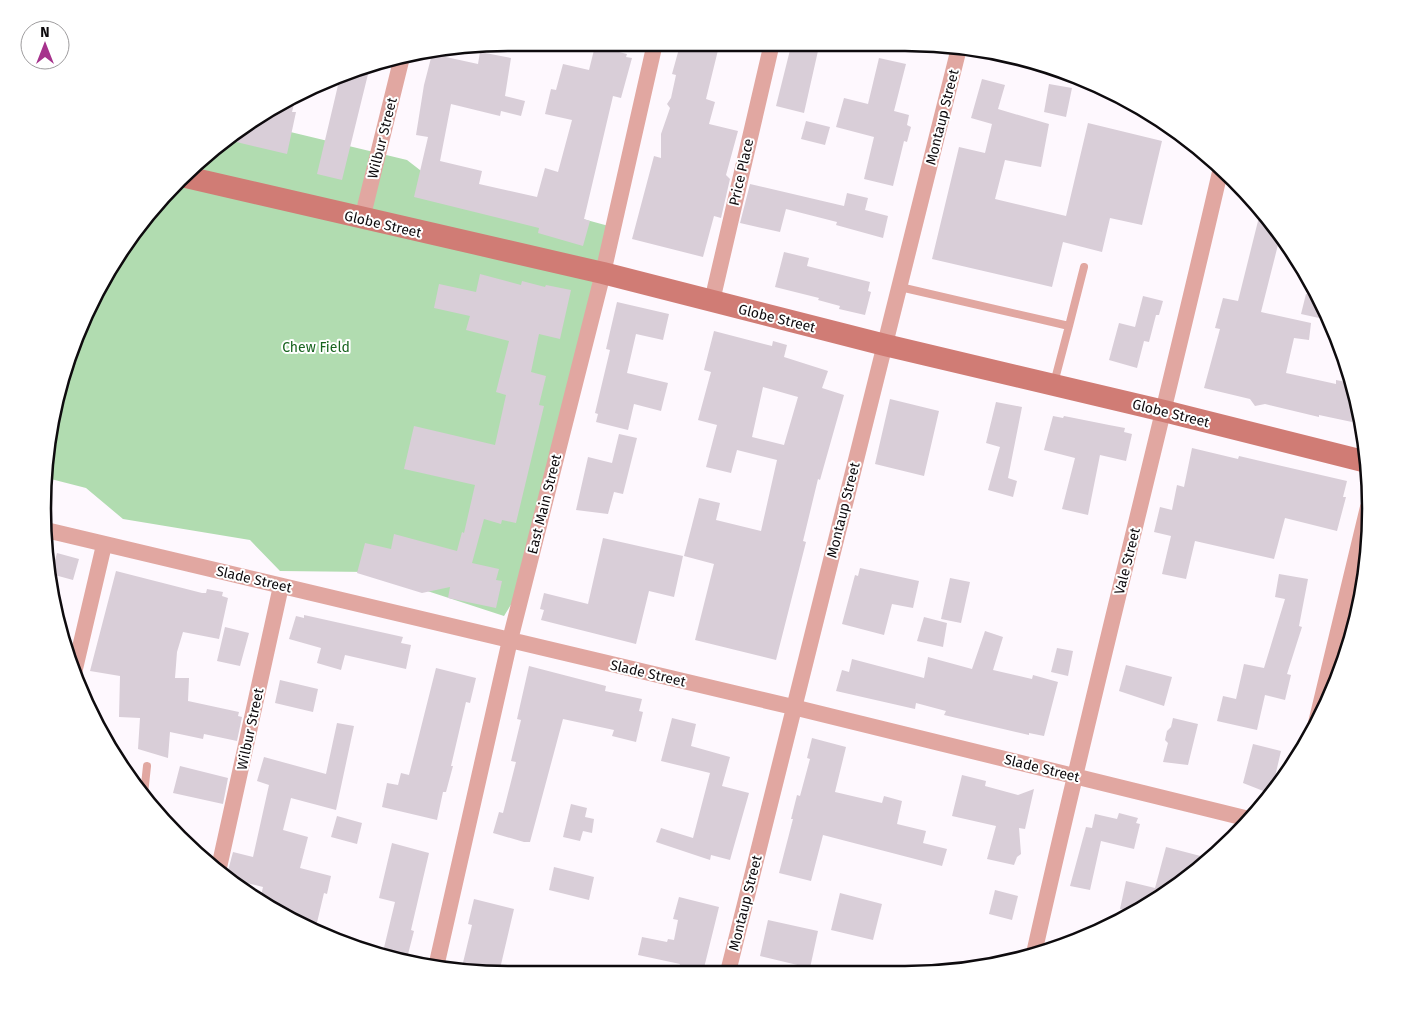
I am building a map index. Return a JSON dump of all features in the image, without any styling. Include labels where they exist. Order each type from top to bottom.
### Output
[{"type":"main road","name":"Globe Street","points":[[192,178],[603,273],[886,346],[1164,411],[1359,460]]},
{"type":"street","name":"East Main Street","points":[[438,960],[510,640],[603,273],[654,51]]},
{"type":"street","name":"Price Place","points":[[712,302],[770,51]]},
{"type":"street","name":"Montaup Street","points":[[729,966],[957,54]]},
{"type":"street","name":"Wilbur Street","points":[[362,219],[400,65]]},
{"type":"street","name":"Vale Street","points":[[1036,946],[1074,776],[1164,411],[1219,177]]},
{"type":"street","name":"Slade Street","points":[[52,531],[793,707],[1241,817]]},
{"type":"street","points":[[1324,690],[1361,536]]},
{"type":"street","points":[[77,659],[104,545]]},
{"type":"street","name":"Wilbur Street","points":[[220,863],[281,586]]},
{"type":"lane","points":[[1053,385],[1084,267]]},
{"type":"lane","points":[[900,287],[1069,326]]},
{"type":"lane","points":[[145,785],[146,766]]},
{"type":"green space","name":"Chew Field","points":[[260,125],[407,160],[429,177],[616,228],[526,580],[504,616],[369,572],[280,571],[250,540],[123,519],[86,488],[52,479],[60,419],[67,390],[86,334],[98,306],[128,254],[165,207],[207,165]]},
{"type":"building","points":[[594,51],[615,51],[627,54],[626,57],[632,58],[621,98],[613,96],[584,219],[590,221],[583,246],[538,233],[539,228],[414,197],[428,137],[416,135],[424,85],[431,58],[442,56],[478,64],[480,52],[511,58],[505,96],[525,101],[521,116],[501,111],[500,116],[451,104],[440,161],[482,171],[479,184],[537,197],[545,168],[558,172],[572,120],[545,114],[551,89],[556,90],[563,64],[589,70]]},
{"type":"building","points":[[678,51],[718,51],[706,99],[715,102],[709,124],[738,131],[726,175],[730,179],[721,218],[714,216],[703,257],[632,239],[654,156],[661,158],[661,134],[670,108],[667,104],[671,98],[676,75],[672,74]]},
{"type":"building","points":[[790,51],[818,51],[804,113],[776,106]]},
{"type":"building","points":[[879,58],[906,64],[894,111],[909,115],[907,125],[911,127],[907,142],[904,141],[893,186],[864,179],[874,137],[836,127],[844,98],[868,104]]},
{"type":"building","points":[[368,74],[342,180],[317,174],[338,85]]},
{"type":"building","points":[[982,79],[1005,85],[998,109],[1049,124],[1041,167],[1005,160],[995,199],[1066,216],[1088,123],[1162,141],[1142,225],[1110,218],[1102,252],[1063,242],[1052,287],[932,259],[959,147],[985,153],[992,124],[971,118]]},
{"type":"building","points":[[1049,84],[1072,88],[1066,117],[1044,112]]},
{"type":"building","points":[[294,105],[292,112],[296,112],[287,154],[236,142],[254,128]]},
{"type":"building","points":[[806,121],[830,127],[825,145],[801,139]]},
{"type":"building","points":[[750,184],[844,206],[847,193],[868,198],[865,210],[888,216],[883,238],[836,225],[837,222],[786,209],[780,232],[740,223]]},
{"type":"building","points":[[1258,220],[1278,245],[1261,312],[1311,323],[1309,340],[1294,338],[1286,373],[1336,384],[1336,380],[1343,381],[1353,418],[1352,422],[1319,415],[1319,417],[1265,404],[1255,406],[1250,399],[1204,388],[1220,329],[1215,328],[1223,298],[1238,301]]},
{"type":"building","points":[[784,252],[809,258],[807,266],[870,282],[868,291],[871,292],[865,315],[839,309],[840,306],[818,300],[819,298],[775,287]]},
{"type":"building","points":[[480,274],[521,285],[522,281],[545,287],[546,285],[571,290],[560,339],[539,334],[531,372],[546,376],[539,405],[544,406],[516,523],[502,520],[501,524],[484,519],[472,563],[499,569],[496,580],[502,581],[496,608],[448,598],[450,587],[422,593],[357,573],[365,543],[391,549],[394,534],[457,551],[462,532],[464,533],[475,485],[404,469],[414,426],[495,445],[506,395],[496,392],[509,341],[466,330],[470,316],[434,308],[439,284],[476,292]]},
{"type":"building","points":[[1306,294],[1308,294],[1319,318],[1301,314]]},
{"type":"building","points":[[1143,296],[1163,301],[1159,315],[1156,315],[1149,342],[1144,341],[1137,368],[1109,360],[1119,323],[1135,327]]},
{"type":"building","points":[[617,302],[669,314],[663,340],[636,334],[627,373],[668,383],[661,411],[634,404],[628,430],[596,422],[598,414],[595,413],[610,350],[606,349]]},
{"type":"building","points":[[714,331],[772,346],[773,341],[787,345],[784,357],[828,371],[822,388],[844,395],[820,480],[818,479],[803,541],[806,542],[776,660],[695,640],[714,564],[684,556],[699,498],[720,503],[716,520],[761,531],[777,460],[737,450],[731,473],[706,467],[717,425],[698,420],[711,372],[704,370]],"holes":[[[763,387],[798,397],[784,445],[752,437]]]},
{"type":"building","points":[[890,399],[939,411],[924,476],[875,464]]},
{"type":"building","points":[[996,402],[1022,407],[1008,478],[1017,481],[1013,497],[988,490],[1000,447],[986,443]]},
{"type":"building","points":[[1053,416],[1063,418],[1064,416],[1125,428],[1124,432],[1132,434],[1126,461],[1100,455],[1088,515],[1062,509],[1075,458],[1044,450]]},
{"type":"building","points":[[619,434],[637,438],[623,494],[614,492],[608,514],[576,510],[588,457],[612,463]]},
{"type":"building","points":[[1192,448],[1238,459],[1239,456],[1347,481],[1343,497],[1346,497],[1337,531],[1285,518],[1274,559],[1195,541],[1186,579],[1162,574],[1171,536],[1154,532],[1160,507],[1172,510],[1177,485],[1184,487]]},
{"type":"building","points":[[603,538],[683,556],[674,597],[649,591],[636,644],[541,620],[544,610],[540,609],[544,593],[588,604]]},
{"type":"building","points":[[57,553],[79,559],[73,580],[56,575],[54,562]]},
{"type":"building","points":[[860,568],[919,581],[913,608],[892,604],[884,635],[842,624],[855,575],[858,576]]},
{"type":"building","points":[[116,571],[202,593],[206,593],[207,589],[223,592],[222,596],[228,598],[219,639],[183,632],[177,652],[175,678],[189,678],[188,701],[239,712],[238,716],[242,717],[237,741],[204,734],[203,739],[170,732],[168,758],[138,749],[140,718],[119,717],[120,676],[90,671]]},
{"type":"building","points":[[1279,574],[1308,579],[1299,626],[1302,627],[1287,674],[1291,675],[1285,700],[1265,695],[1257,730],[1217,721],[1223,696],[1236,699],[1244,664],[1264,668],[1285,599],[1275,597]]},
{"type":"building","points":[[950,578],[970,582],[961,623],[941,619]]},
{"type":"building","points":[[304,615],[403,637],[401,643],[411,645],[406,669],[345,655],[341,670],[317,663],[321,648],[289,639],[296,616],[304,618]]},
{"type":"building","points":[[924,617],[947,623],[943,647],[917,641]]},
{"type":"building","points":[[225,627],[249,633],[240,666],[217,661]]},
{"type":"building","points":[[985,631],[1003,637],[993,670],[1032,679],[1033,675],[1058,682],[1044,736],[1029,733],[1029,735],[944,715],[946,711],[916,703],[915,709],[836,691],[842,670],[849,672],[852,659],[924,678],[928,657],[972,669]]},
{"type":"building","points":[[1057,648],[1073,651],[1068,676],[1051,672]]},
{"type":"building","points":[[1126,665],[1172,677],[1164,706],[1119,691]]},
{"type":"building","points":[[529,666],[606,686],[605,691],[642,699],[639,711],[643,712],[636,742],[612,736],[614,730],[563,719],[530,842],[524,842],[493,833],[499,812],[503,813],[516,762],[511,761],[521,720],[517,719]]},
{"type":"building","points":[[436,668],[476,678],[470,703],[466,702],[451,766],[453,766],[446,792],[443,792],[437,820],[382,807],[387,783],[398,785],[401,773],[409,775]]},
{"type":"building","points":[[280,680],[318,689],[313,712],[275,703]]},
{"type":"building","points":[[672,718],[696,724],[691,746],[730,757],[722,786],[749,793],[730,860],[711,855],[710,860],[656,842],[661,828],[693,838],[710,773],[661,761]]},
{"type":"building","points":[[1173,718],[1198,724],[1188,765],[1163,762],[1168,743],[1165,740],[1167,731],[1171,727]]},
{"type":"building","points":[[337,723],[354,726],[336,810],[291,798],[283,830],[308,837],[300,868],[331,876],[327,894],[324,893],[317,924],[262,893],[263,887],[246,883],[228,870],[233,852],[253,857],[269,785],[257,781],[264,757],[326,774]]},
{"type":"building","points":[[812,738],[846,747],[835,792],[882,803],[884,796],[902,801],[897,824],[926,831],[923,843],[947,849],[942,866],[823,835],[811,881],[779,873],[797,795],[800,796],[810,759],[807,758]]},
{"type":"building","points":[[1253,744],[1281,751],[1275,776],[1264,791],[1243,783]]},
{"type":"building","points":[[180,766],[228,778],[223,804],[173,793]]},
{"type":"building","points":[[962,775],[986,781],[985,786],[1018,795],[1034,789],[1025,829],[1019,828],[1021,854],[1017,857],[1014,865],[987,859],[996,826],[952,816]]},
{"type":"building","points":[[571,804],[587,808],[585,817],[594,819],[592,833],[583,831],[580,841],[563,837]]},
{"type":"building","points":[[1119,813],[1138,818],[1136,823],[1140,824],[1134,849],[1101,841],[1090,890],[1070,886],[1086,827],[1092,828],[1095,814],[1117,819]]},
{"type":"building","points":[[337,816],[362,823],[357,844],[331,837]]},
{"type":"building","points":[[392,843],[429,853],[411,930],[414,931],[408,954],[384,948],[395,902],[379,898]]},
{"type":"building","points":[[1166,847],[1201,856],[1159,889],[1123,910],[1120,909],[1126,881],[1155,888]]},
{"type":"building","points":[[554,867],[594,877],[589,900],[549,890]]},
{"type":"building","points":[[995,890],[1018,896],[1012,920],[989,914]]},
{"type":"building","points":[[840,893],[882,904],[873,940],[831,930]]},
{"type":"building","points":[[679,897],[719,907],[704,966],[680,966],[680,964],[638,955],[642,937],[667,942],[668,939],[674,940],[678,920],[673,919]]},
{"type":"building","points":[[474,899],[514,909],[501,966],[463,963],[472,925],[468,924]]},
{"type":"building","points":[[768,920],[818,931],[810,966],[802,966],[760,956]]}]
